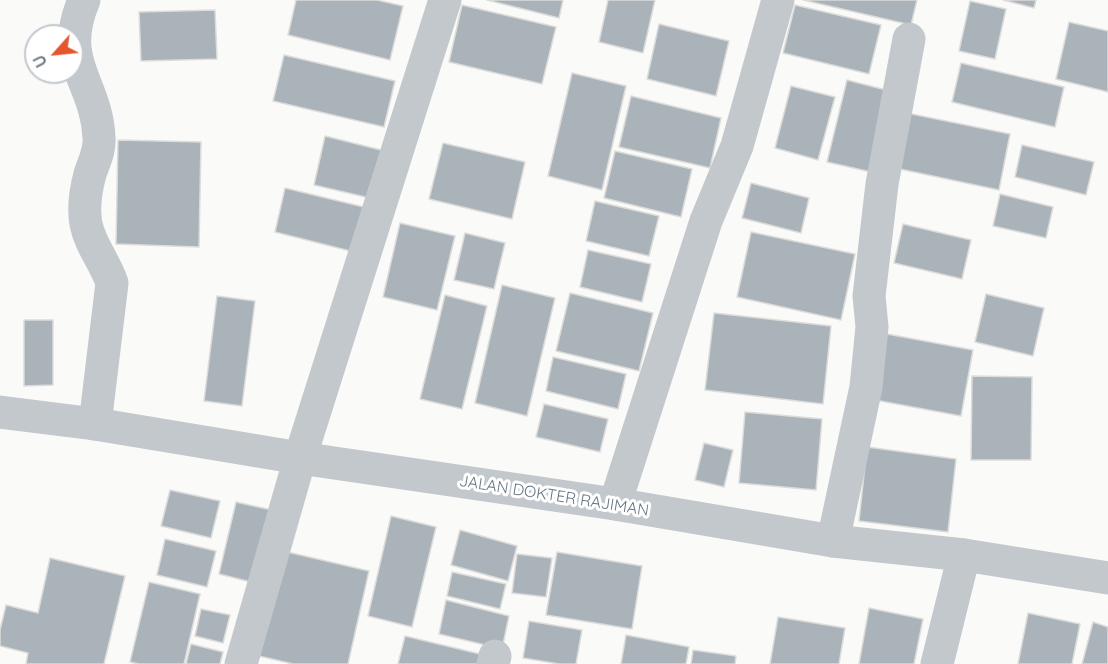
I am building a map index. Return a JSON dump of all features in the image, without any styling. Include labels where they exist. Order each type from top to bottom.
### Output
[{"type":"street","points":[[84,0],[74,37],[75,55],[98,122],[99,141],[85,205],[86,224],[91,240],[108,269],[112,283],[95,424]]},
{"type":"street","points":[[241,664],[300,458],[446,0]]},
{"type":"street","points":[[615,504],[706,222],[737,146],[778,0]]},
{"type":"street","points":[[833,540],[866,387],[872,327],[869,296],[882,184],[909,39]]},
{"type":"street","name":"JALAN DOKTER RAJIMAN","points":[[0,412],[95,424],[833,540],[964,555],[1108,578]]},
{"type":"street","points":[[937,664],[964,555]]},
{"type":"building","points":[[296,0],[377,0],[403,6],[390,60],[288,35]]},
{"type":"building","points":[[487,0],[563,0],[559,18]]},
{"type":"building","points":[[608,0],[655,0],[643,53],[599,42]]},
{"type":"building","points":[[803,0],[917,0],[911,25]]},
{"type":"building","points":[[1003,0],[1036,0],[1034,8]]},
{"type":"building","points":[[970,1],[1006,9],[995,59],[959,51]]},
{"type":"building","points":[[462,5],[556,27],[542,84],[449,62]]},
{"type":"building","points":[[795,5],[881,25],[869,74],[783,53]]},
{"type":"building","points":[[215,10],[217,59],[141,61],[139,12]]},
{"type":"building","points":[[1069,22],[1108,31],[1108,92],[1056,79]]},
{"type":"building","points":[[659,24],[729,41],[716,96],[647,79]]},
{"type":"building","points":[[284,55],[395,81],[384,127],[273,101]]},
{"type":"building","points":[[961,63],[1064,87],[1055,127],[952,102]]},
{"type":"building","points":[[572,73],[626,86],[602,190],[548,176]]},
{"type":"building","points":[[847,80],[890,91],[871,172],[827,162]]},
{"type":"building","points":[[791,86],[835,97],[818,160],[775,148]]},
{"type":"building","points":[[631,96],[721,118],[710,168],[619,147]]},
{"type":"building","points":[[907,113],[1010,134],[999,190],[895,168]]},
{"type":"building","points":[[325,136],[385,151],[374,199],[314,185]]},
{"type":"building","points":[[118,140],[201,142],[199,247],[116,244]]},
{"type":"building","points":[[443,143],[525,162],[512,219],[429,199]]},
{"type":"building","points":[[1022,145],[1094,162],[1086,195],[1015,177]]},
{"type":"building","points":[[615,151],[692,169],[681,217],[604,198]]},
{"type":"building","points":[[751,183],[809,198],[801,233],[742,218]]},
{"type":"building","points":[[285,188],[372,209],[362,254],[275,232]]},
{"type":"building","points":[[1000,194],[1053,207],[1046,238],[993,226]]},
{"type":"building","points":[[595,201],[659,216],[649,256],[586,241]]},
{"type":"building","points":[[400,223],[455,236],[437,310],[383,297]]},
{"type":"building","points":[[903,224],[971,240],[962,279],[894,263]]},
{"type":"building","points":[[751,232],[855,254],[841,320],[737,297]]},
{"type":"building","points":[[465,233],[505,243],[494,289],[454,280]]},
{"type":"building","points":[[588,250],[651,264],[642,302],[580,287]]},
{"type":"building","points":[[502,285],[555,298],[527,416],[475,403]]},
{"type":"building","points":[[570,293],[653,313],[639,371],[556,351]]},
{"type":"building","points":[[986,294],[1044,308],[1033,356],[975,342]]},
{"type":"building","points":[[445,295],[487,306],[462,409],[420,399]]},
{"type":"building","points":[[217,296],[255,301],[242,406],[204,401]]},
{"type":"building","points":[[714,313],[831,326],[823,404],[705,390]]},
{"type":"building","points":[[24,320],[53,320],[53,385],[24,386]]},
{"type":"building","points":[[887,334],[973,350],[961,416],[875,400]]},
{"type":"building","points":[[553,357],[626,374],[618,409],[546,391]]},
{"type":"building","points":[[972,376],[1032,377],[1031,460],[971,460]]},
{"type":"building","points":[[544,404],[608,419],[600,452],[536,437]]},
{"type":"building","points":[[745,412],[822,419],[816,490],[739,483]]},
{"type":"building","points":[[704,443],[733,450],[724,487],[695,480]]},
{"type":"building","points":[[867,447],[956,459],[948,532],[859,521]]},
{"type":"building","points":[[170,490],[220,501],[211,538],[161,526]]},
{"type":"building","points":[[236,502],[276,511],[259,584],[219,574]]},
{"type":"building","points":[[391,516],[436,527],[412,627],[368,616]]},
{"type":"building","points":[[460,530],[517,546],[508,581],[451,565]]},
{"type":"building","points":[[165,539],[216,551],[207,587],[157,575]]},
{"type":"building","points":[[283,551],[369,571],[348,664],[293,664],[259,656]]},
{"type":"building","points":[[557,552],[642,566],[632,629],[546,615]]},
{"type":"building","points":[[517,554],[552,558],[546,597],[512,593]]},
{"type":"building","points":[[50,558],[125,576],[104,664],[26,664],[28,653],[0,646],[0,630],[6,605],[38,613]]},
{"type":"building","points":[[452,572],[506,584],[500,609],[447,596]]},
{"type":"building","points":[[149,582],[200,594],[184,664],[130,662]]},
{"type":"building","points":[[446,600],[509,616],[502,649],[439,634]]},
{"type":"building","points":[[869,608],[923,619],[914,664],[859,664]]},
{"type":"building","points":[[201,609],[230,615],[223,643],[195,636]]},
{"type":"building","points":[[1028,613],[1080,624],[1072,664],[1018,664]]},
{"type":"building","points":[[778,617],[845,628],[839,664],[770,664]]},
{"type":"building","points":[[529,621],[582,630],[576,664],[559,664],[523,658]]},
{"type":"building","points":[[1093,622],[1108,627],[1108,664],[1082,664]]},
{"type":"building","points":[[626,635],[689,647],[686,664],[621,664]]},
{"type":"building","points":[[405,636],[480,654],[478,664],[398,664]]},
{"type":"building","points":[[191,644],[223,652],[220,664],[186,664]]},
{"type":"building","points":[[693,650],[736,656],[735,664],[691,664]]}]
